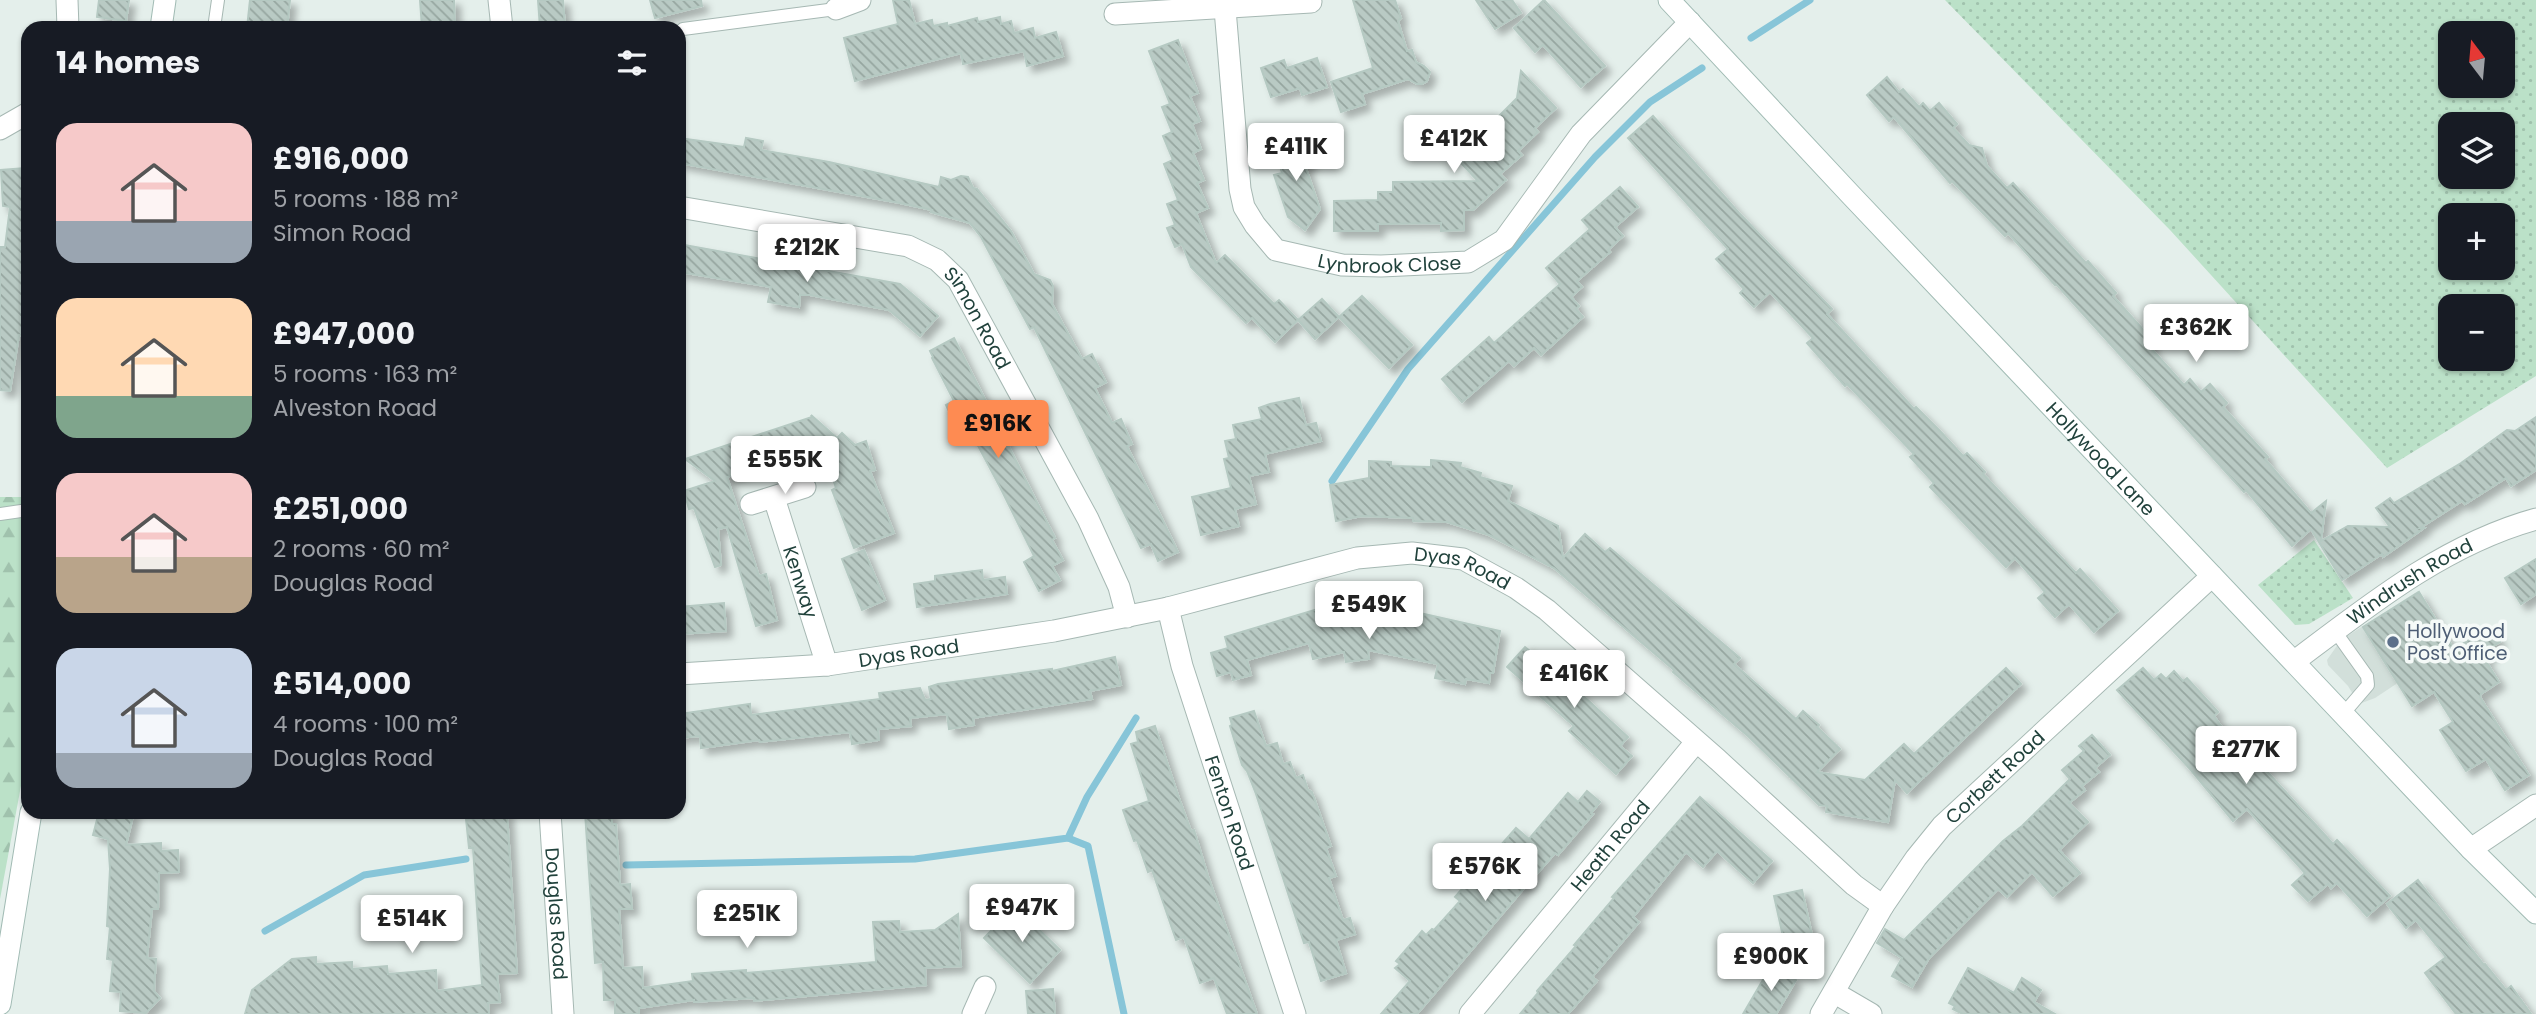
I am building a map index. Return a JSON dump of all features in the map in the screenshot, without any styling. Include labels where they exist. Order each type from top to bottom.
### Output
[{"type":"street","points":[[67,0],[68,21]]},
{"type":"street","points":[[162,21],[165,0]]},
{"type":"street","points":[[499,0],[501,21]]},
{"type":"street","points":[[836,9],[860,0]]},
{"type":"street","name":"Hollywood Lane","points":[[1669,0],[2212,576],[2536,913]]},
{"type":"street","points":[[1115,14],[1311,2]]},
{"type":"street","name":"Lynbrook Close","points":[[1225,9],[1240,189],[1244,208],[1276,250],[1342,265],[1468,262],[1504,240],[1581,134],[1690,22]]},
{"type":"street","points":[[0,129],[21,117]]},
{"type":"street","name":"Simon Road","points":[[686,208],[908,246],[937,260],[958,280],[1088,519],[1119,587],[1127,617]]},
{"type":"street","points":[[751,504],[805,487]]},
{"type":"street","name":"Kenway","points":[[774,498],[827,664]]},
{"type":"street","name":"Windrush Road","points":[[2295,661],[2367,606],[2460,548],[2536,519]]},
{"type":"street","name":"Dyas Road","points":[[686,674],[827,664],[1054,631],[1168,608],[1357,558],[1412,553],[1463,559],[1516,588],[1547,610],[1854,885],[1883,906]]},
{"type":"street","name":"Corbett Road","points":[[1821,1014],[1883,906],[1942,826],[2212,576]]},
{"type":"street","name":"Fenton Road","points":[[1168,608],[1182,666],[1295,1014]]},
{"type":"street","name":"Heath Road","points":[[1471,1014],[1696,742]]},
{"type":"street","points":[[2472,849],[2536,805]]},
{"type":"street","points":[[0,1004],[30,819]]},
{"type":"street","name":"Douglas Road","points":[[550,819],[563,1014]]},
{"type":"street","points":[[973,1014],[985,987]]},
{"type":"street","points":[[1835,993],[1871,1014]]},
{"type":"lane","points":[[215,21],[218,0]]},
{"type":"lane","points":[[686,29],[836,9]]},
{"type":"lane","points":[[0,514],[21,511]]},
{"type":"lane","points":[[2335,631],[2367,676],[2368,685],[2344,713]]},
{"type":"shaded area","points":[[2418,591],[2452,647],[2375,698],[2359,704],[2348,686],[2328,665],[2327,660],[2341,640]]},
{"type":"green space","points":[[1945,0],[2536,0],[2536,376],[2387,468],[2170,230]]},
{"type":"green space","points":[[0,497],[21,497],[21,786],[0,899]]},
{"type":"green space","points":[[2314,540],[2353,598],[2309,624],[2295,625],[2258,585]]},
{"type":"building","points":[[99,0],[129,0],[126,21],[97,17]]},
{"type":"building","points":[[250,0],[290,0],[288,21],[248,21]]},
{"type":"building","points":[[420,0],[454,0],[455,21],[422,21]]},
{"type":"building","points":[[538,0],[563,0],[564,21],[540,21]]},
{"type":"building","points":[[650,0],[701,0],[702,6],[655,18]]},
{"type":"building","points":[[893,0],[909,0],[915,24],[932,20],[933,26],[947,23],[947,26],[977,18],[978,22],[1000,17],[1001,24],[1011,21],[1014,33],[1033,28],[1035,38],[1056,32],[1063,56],[1027,66],[1024,51],[963,64],[961,53],[855,81],[844,38],[898,24]]},
{"type":"building","points":[[1353,0],[1395,0],[1407,51],[1412,50],[1416,62],[1430,72],[1427,81],[1422,84],[1408,79],[1362,94],[1365,104],[1341,112],[1331,82],[1373,68]]},
{"type":"building","points":[[1476,0],[1512,0],[1521,13],[1495,29]]},
{"type":"building","points":[[1544,0],[1605,66],[1581,87],[1543,45],[1535,52],[1514,28]]},
{"type":"building","points":[[1178,40],[1198,93],[1190,96],[1200,121],[1192,124],[1201,149],[1193,153],[1204,180],[1197,183],[1208,208],[1196,213],[1216,263],[1225,255],[1274,304],[1279,300],[1298,320],[1275,342],[1252,318],[1246,323],[1191,267],[1182,244],[1175,247],[1167,228],[1175,225],[1167,204],[1178,200],[1164,164],[1173,160],[1163,136],[1172,132],[1162,107],[1170,104],[1149,51]]},
{"type":"building","points":[[1317,58],[1327,87],[1302,95],[1300,88],[1271,97],[1261,68],[1284,60],[1287,68]]},
{"type":"building","points":[[1521,71],[1556,108],[1535,128],[1538,132],[1518,151],[1522,155],[1500,174],[1506,180],[1473,210],[1464,210],[1464,230],[1441,231],[1441,223],[1378,224],[1378,231],[1334,231],[1334,201],[1378,200],[1378,192],[1393,192],[1393,182],[1478,181],[1461,163],[1488,139],[1482,133],[1517,98]]},
{"type":"building","points":[[1887,77],[1899,92],[1903,89],[1919,107],[1923,103],[1930,111],[1939,103],[1957,124],[1953,128],[1969,145],[1982,148],[1987,166],[2007,188],[2013,183],[2116,293],[2113,296],[2154,342],[2149,346],[2184,385],[2190,379],[2201,392],[2210,384],[2227,403],[2223,407],[2268,457],[2265,459],[2311,513],[2326,501],[2321,541],[2348,526],[2390,527],[2376,508],[2390,498],[2394,503],[2461,463],[2507,430],[2515,431],[2536,417],[2536,470],[2511,486],[2506,478],[2465,504],[2462,501],[2420,528],[2424,528],[2383,557],[2382,554],[2342,580],[2311,529],[2292,546],[2246,490],[2244,492],[2008,233],[2005,236],[1952,181],[1950,183],[1894,117],[1889,121],[1867,95]]},
{"type":"building","points":[[1653,116],[1739,213],[1832,309],[1827,314],[1914,409],[1916,407],[1963,456],[1967,453],[1985,472],[1983,474],[2076,573],[2080,569],[2118,611],[2094,632],[2069,604],[2055,617],[2038,598],[2045,592],[2015,558],[2006,567],[1930,487],[1934,483],[1910,457],[1914,454],[1847,384],[1845,386],[1807,343],[1813,338],[1770,292],[1754,307],[1740,293],[1744,289],[1716,259],[1728,249],[1628,138]]},
{"type":"building","points":[[746,138],[763,141],[761,150],[939,187],[941,177],[951,180],[961,176],[968,177],[973,188],[977,189],[1011,231],[1034,274],[1050,280],[1053,286],[1052,304],[1082,359],[1092,354],[1106,382],[1095,388],[1112,423],[1121,419],[1132,444],[1127,446],[1178,552],[1158,561],[1151,544],[1141,548],[1034,327],[1030,329],[981,237],[970,223],[900,203],[686,164],[686,139],[744,147]]},
{"type":"building","points":[[1291,138],[1293,146],[1304,142],[1311,163],[1305,165],[1320,209],[1305,230],[1288,217],[1274,175],[1282,173],[1273,144]]},
{"type":"building","points":[[21,168],[21,335],[10,391],[0,390],[0,247],[5,247],[10,207],[3,206],[1,170]]},
{"type":"building","points":[[1620,187],[1638,207],[1615,227],[1623,236],[1608,250],[1610,252],[1577,281],[1582,287],[1571,297],[1579,306],[1576,309],[1583,317],[1541,355],[1534,348],[1514,366],[1509,361],[1462,402],[1442,379],[1489,337],[1494,343],[1560,284],[1546,268],[1590,229],[1582,220]]},
{"type":"building","points":[[686,245],[900,284],[938,316],[920,336],[889,310],[810,295],[800,295],[799,307],[768,302],[771,287],[686,273]]},
{"type":"building","points":[[1362,296],[1412,345],[1389,368],[1339,317]]},
{"type":"building","points":[[1322,299],[1339,317],[1315,339],[1298,320]]},
{"type":"building","points":[[954,338],[1055,538],[1052,540],[1063,560],[1052,566],[1060,580],[1039,591],[1024,562],[1034,556],[1001,489],[966,423],[957,428],[946,405],[954,401],[930,351]]},
{"type":"building","points":[[1299,398],[1306,425],[1316,423],[1321,441],[1265,454],[1269,472],[1249,476],[1256,504],[1235,509],[1239,526],[1201,535],[1192,497],[1231,488],[1224,459],[1229,458],[1225,441],[1236,439],[1233,425],[1262,419],[1259,408]]},
{"type":"building","points":[[811,415],[837,438],[842,433],[855,445],[866,441],[875,470],[870,471],[894,533],[854,548],[832,490],[836,488],[821,444],[727,477],[759,576],[766,574],[777,620],[756,626],[727,527],[718,529],[721,565],[715,567],[694,508],[689,509],[686,490],[715,481],[686,459],[812,417]]},
{"type":"building","points":[[1431,460],[1461,463],[1460,467],[1481,473],[1480,477],[1512,486],[1508,501],[1558,526],[1563,558],[1585,534],[1605,552],[1610,548],[1740,658],[1734,664],[1796,719],[1803,711],[1819,725],[1817,727],[1840,749],[1817,772],[1865,780],[1904,744],[1914,754],[2006,668],[2021,684],[1907,793],[1895,780],[1888,822],[1826,812],[1827,806],[1819,805],[1748,736],[1554,568],[1489,535],[1447,522],[1362,516],[1336,521],[1330,485],[1369,478],[1369,461],[1391,462],[1391,466],[1431,467]]},
{"type":"building","points":[[864,550],[885,600],[862,610],[842,559]]},
{"type":"building","points":[[2536,559],[2536,594],[2521,604],[2505,578]]},
{"type":"building","points":[[982,570],[983,580],[1005,577],[1007,594],[917,607],[914,584],[935,581],[935,576]]},
{"type":"building","points":[[2419,592],[2454,649],[2490,627],[2500,642],[2490,648],[2493,652],[2484,658],[2499,682],[2480,697],[2529,775],[2505,790],[2486,759],[2466,771],[2440,730],[2453,722],[2434,692],[2412,706],[2363,627]]},
{"type":"building","points":[[724,603],[726,631],[686,634],[686,606]]},
{"type":"building","points":[[1362,604],[1500,631],[1489,683],[1466,679],[1465,684],[1435,678],[1438,664],[1368,650],[1369,659],[1346,662],[1344,652],[1313,659],[1309,643],[1247,660],[1251,675],[1233,680],[1231,672],[1217,676],[1211,653],[1228,648],[1225,637],[1318,609]]},
{"type":"building","points":[[1525,647],[1628,737],[1620,746],[1632,756],[1616,774],[1569,731],[1574,726],[1507,667]]},
{"type":"building","points":[[1115,657],[1121,685],[1090,691],[1092,699],[973,718],[974,725],[949,729],[947,714],[910,718],[911,726],[878,729],[879,740],[852,744],[850,732],[701,748],[700,736],[686,737],[686,713],[750,704],[751,715],[880,699],[879,693],[920,688],[925,700],[931,699],[929,687],[938,684],[1052,671]]},
{"type":"building","points":[[2143,668],[2154,680],[2161,674],[2166,679],[2174,671],[2183,681],[2187,678],[2218,712],[2214,716],[2221,726],[2258,766],[2260,764],[2333,844],[2337,840],[2390,896],[2367,916],[2337,883],[2331,888],[2328,884],[2308,901],[2292,885],[2305,873],[2247,809],[2233,821],[2190,769],[2117,690]]},
{"type":"building","points":[[1254,711],[1266,746],[1277,743],[1283,764],[1290,762],[1296,778],[1303,775],[1308,790],[1312,792],[1331,846],[1326,848],[1336,876],[1329,878],[1343,920],[1350,918],[1355,934],[1336,940],[1346,973],[1321,981],[1309,942],[1304,943],[1256,794],[1242,765],[1230,726],[1230,718]]},
{"type":"building","points":[[1155,726],[1257,1014],[1227,1014],[1214,978],[1200,983],[1184,937],[1176,940],[1152,870],[1148,872],[1123,810],[1149,801],[1131,744],[1138,742],[1136,732]]},
{"type":"building","points":[[2092,735],[2110,755],[2095,768],[2099,772],[2082,786],[2085,790],[2069,803],[2088,822],[2059,850],[2080,873],[2053,896],[2032,872],[2007,897],[1998,889],[1929,958],[1912,987],[1892,976],[1902,958],[1877,943],[1885,929],[1904,940],[2003,841],[2070,779],[2062,770],[2084,751],[2079,746]]},
{"type":"building","points":[[1587,791],[1600,802],[1591,813],[1593,814],[1558,855],[1555,853],[1525,887],[1417,1014],[1381,1014],[1410,981],[1395,968],[1400,964],[1396,961],[1422,931],[1426,935],[1434,930],[1460,901],[1455,897],[1516,828],[1529,839],[1568,793],[1578,802]]},
{"type":"building","points":[[1700,797],[1772,861],[1753,883],[1717,851],[1703,867],[1686,852],[1633,917],[1639,922],[1592,977],[1597,981],[1568,1014],[1520,1014],[1614,898],[1612,897]]},
{"type":"building","points":[[97,819],[132,819],[126,845],[161,843],[161,851],[178,850],[179,872],[159,873],[158,909],[152,909],[147,958],[156,959],[154,991],[160,998],[146,1013],[120,1011],[121,992],[110,991],[113,960],[107,959],[110,927],[107,926],[110,869],[108,839],[93,835]]},
{"type":"building","points":[[466,819],[507,819],[517,973],[497,974],[500,1002],[488,1003],[489,1014],[245,1014],[252,990],[292,959],[316,957],[316,964],[352,962],[352,969],[387,966],[388,974],[436,970],[437,991],[482,985],[473,848],[469,848]]},
{"type":"building","points":[[585,819],[612,819],[612,824],[616,824],[620,885],[630,884],[632,909],[619,909],[623,968],[642,967],[643,988],[693,981],[692,974],[746,970],[746,973],[876,962],[873,922],[899,921],[900,932],[935,930],[958,914],[961,966],[925,968],[926,985],[754,1001],[754,998],[694,1000],[639,1008],[639,1014],[615,1014],[615,1000],[604,1000],[603,962],[595,963]]},
{"type":"building","points":[[2418,880],[2484,965],[2506,990],[2511,986],[2531,1014],[2456,1014],[2425,973],[2446,957],[2416,920],[2406,928],[2387,904]]},
{"type":"building","points":[[1802,890],[1814,944],[1786,950],[1774,896]]},
{"type":"building","points":[[1015,906],[1060,950],[1030,983],[984,938]]},
{"type":"building","points":[[1771,966],[1796,980],[1776,1014],[1743,1014]]},
{"type":"building","points":[[1968,968],[2014,993],[2022,978],[2041,990],[2034,1002],[2055,1014],[1963,1014],[1953,1009],[1955,1006],[1949,1003]]},
{"type":"building","points":[[1053,989],[1055,1014],[1028,1014],[1026,991]]},
{"type":"waterway","points":[[1751,38],[1810,0]]},
{"type":"waterway","points":[[1332,481],[1408,369],[1595,157],[1650,102],[1702,68]]},
{"type":"waterway","points":[[626,865],[915,859],[1068,838],[1087,797],[1136,718]]},
{"type":"waterway","points":[[1068,838],[1088,846],[1124,1014]]},
{"type":"waterway","points":[[265,931],[364,875],[466,859]]},
{"type":"place","name":"Hollywood Post Office","points":[[2393,642]]}]
